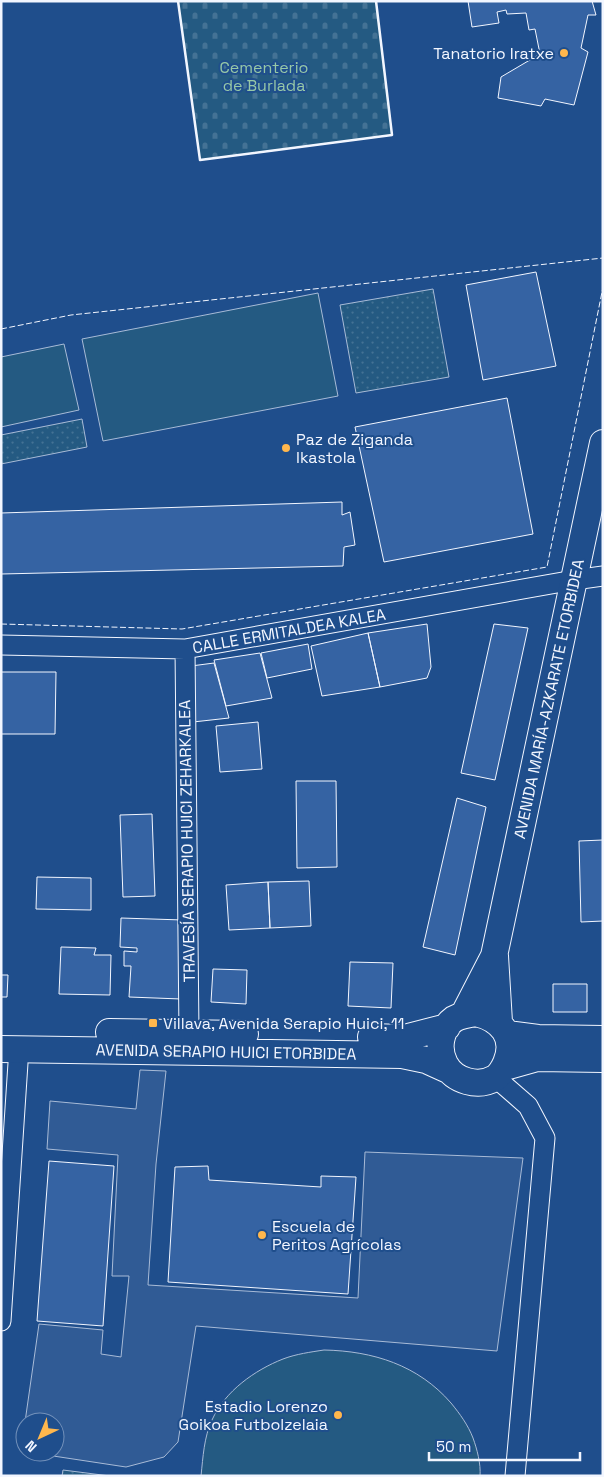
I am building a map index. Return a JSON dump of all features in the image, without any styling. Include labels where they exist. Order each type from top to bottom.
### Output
[{"type":"main road","name":"AVENIDA MARÍA-AZKARATE ETORBIDEA","points":[[455,1021],[494,956],[603,443]]},
{"type":"main road","name":"AVENIDA MARÍA-AZKARATE ETORBIDEA","points":[[494,956],[503,1028]]},
{"type":"main road","points":[[603,1039],[538,1038],[503,1028],[488,1016],[476,1012],[455,1021],[440,1041],[441,1056],[448,1070],[461,1080],[477,1083],[537,1058],[603,1059]]},
{"type":"main road","name":"AVENIDA SERAPIO HUICI ETORBIDEA","points":[[1,1032],[189,1033],[404,1038],[455,1021]]},
{"type":"main road","points":[[500,1072],[509,1051],[503,1028]]},
{"type":"main road","name":"AVENIDA SERAPIO HUICI ETORBIDEA","points":[[10,1056],[402,1054],[426,1060],[448,1070]]},
{"type":"street","name":"CALLE ERMITALDEA KALEA","points":[[1,646],[185,649],[603,576]]},
{"type":"street","name":"TRAVESÍA SERAPIO HUICI ZEHARKALEA","points":[[185,649],[189,1033]]},
{"type":"street","points":[[1,1321],[10,1056]]},
{"type":"street","points":[[500,1072],[528,1106],[545,1138],[515,1476]]},
{"type":"green space","name":"Cementerio de Burlada","points":[[178,1],[376,1],[392,135],[200,160]]},
{"type":"green space","points":[[433,289],[449,377],[356,393],[340,305]]},
{"type":"green space","points":[[318,293],[338,396],[103,441],[82,339]]},
{"type":"green space","points":[[64,344],[79,410],[1,427],[1,357]]},
{"type":"green space","points":[[82,419],[87,447],[1,464],[1,435]]},
{"type":"green space","name":"Estadio Lorenzo Goikoa Futbolzelaia","points":[[324,1350],[360,1353],[377,1357],[409,1370],[438,1390],[458,1411],[471,1433],[478,1457],[480,1476],[201,1476],[204,1447],[209,1427],[218,1410],[233,1391],[252,1375],[283,1359]]},
{"type":"green space","points":[[63,1470],[110,1476],[62,1476]]},
{"type":"shaded area","points":[[140,1070],[166,1071],[156,1164],[148,1285],[358,1298],[365,1152],[523,1158],[497,1351],[196,1326],[178,1442],[164,1457],[126,1467],[65,1458],[65,1412],[26,1412],[39,1324],[103,1330],[101,1354],[121,1357],[129,1276],[112,1276],[118,1155],[47,1149],[50,1101],[136,1109]]},
{"type":"building","name":"Tanatorio Iratxe","points":[[468,1],[592,1],[596,15],[588,15],[581,48],[588,52],[574,105],[545,99],[541,106],[498,98],[501,77],[540,54],[535,29],[529,30],[526,13],[507,14],[506,10],[497,12],[499,23],[472,27]]},
{"type":"building","points":[[536,272],[556,366],[483,380],[466,285]]},
{"type":"building","points":[[507,398],[533,534],[384,562],[355,427]]},
{"type":"building","points":[[342,502],[342,515],[350,512],[355,545],[344,547],[343,566],[1,574],[1,513]]},
{"type":"building","points":[[427,624],[431,667],[427,678],[380,687],[368,633]]},
{"type":"building","points":[[494,624],[528,628],[495,780],[461,773]]},
{"type":"building","points":[[368,633],[380,687],[322,696],[311,646]]},
{"type":"building","points":[[308,644],[312,669],[267,678],[261,653]]},
{"type":"building","points":[[260,653],[272,698],[226,706],[214,660]]},
{"type":"building","points":[[214,663],[229,718],[193,722],[191,666]]},
{"type":"building","points":[[1,672],[56,672],[55,734],[1,734]]},
{"type":"building","points":[[258,722],[262,769],[220,772],[216,726]]},
{"type":"building","points":[[296,781],[336,781],[337,867],[297,868]]},
{"type":"building","points":[[457,798],[486,807],[455,955],[423,947]]},
{"type":"building","points":[[152,814],[155,896],[123,897],[120,815]]},
{"type":"building","points":[[603,840],[603,921],[581,922],[579,841]]},
{"type":"building","points":[[37,877],[91,878],[91,910],[36,909]]},
{"type":"building","points":[[309,881],[311,926],[270,928],[268,882]]},
{"type":"building","points":[[268,882],[270,928],[229,930],[226,885]]},
{"type":"building","points":[[121,918],[183,920],[181,999],[129,997],[131,966],[124,966],[124,951],[137,952],[137,948],[120,947]]},
{"type":"building","points":[[61,947],[96,948],[94,955],[111,955],[110,995],[59,994]]},
{"type":"building","points":[[350,962],[393,963],[391,1008],[348,1006]]},
{"type":"building","points":[[213,969],[247,970],[246,1004],[211,1002]]},
{"type":"building","points":[[1,975],[8,975],[7,997],[1,997]]},
{"type":"building","points":[[553,984],[587,984],[587,1012],[553,1012]]},
{"type":"building","points":[[49,1161],[114,1166],[103,1326],[37,1321]]},
{"type":"building","name":"Escuela de Peritos Agrícolas","points":[[208,1166],[209,1180],[321,1187],[321,1176],[356,1177],[348,1294],[168,1282],[175,1167]]},
{"type":"fence","points":[[1,329],[71,315],[603,258]]},
{"type":"fence","points":[[1,624],[182,629],[547,567],[603,287]]},
{"type":"wall","points":[[178,1],[200,160],[392,135],[376,1]]},
{"type":"place","name":"Tanatorio Iratxe","points":[[564,53]]},
{"type":"place","name":"Paz de Ziganda Ikastola","points":[[286,448]]},
{"type":"place","name":"Villava, Avenida Serapio Huici, 11","points":[[153,1023]]},
{"type":"place","name":"Escuela de Peritos Agrícolas","points":[[262,1235]]},
{"type":"place","name":"Estadio Lorenzo Goikoa Futbolzelaia","points":[[338,1415]]}]
